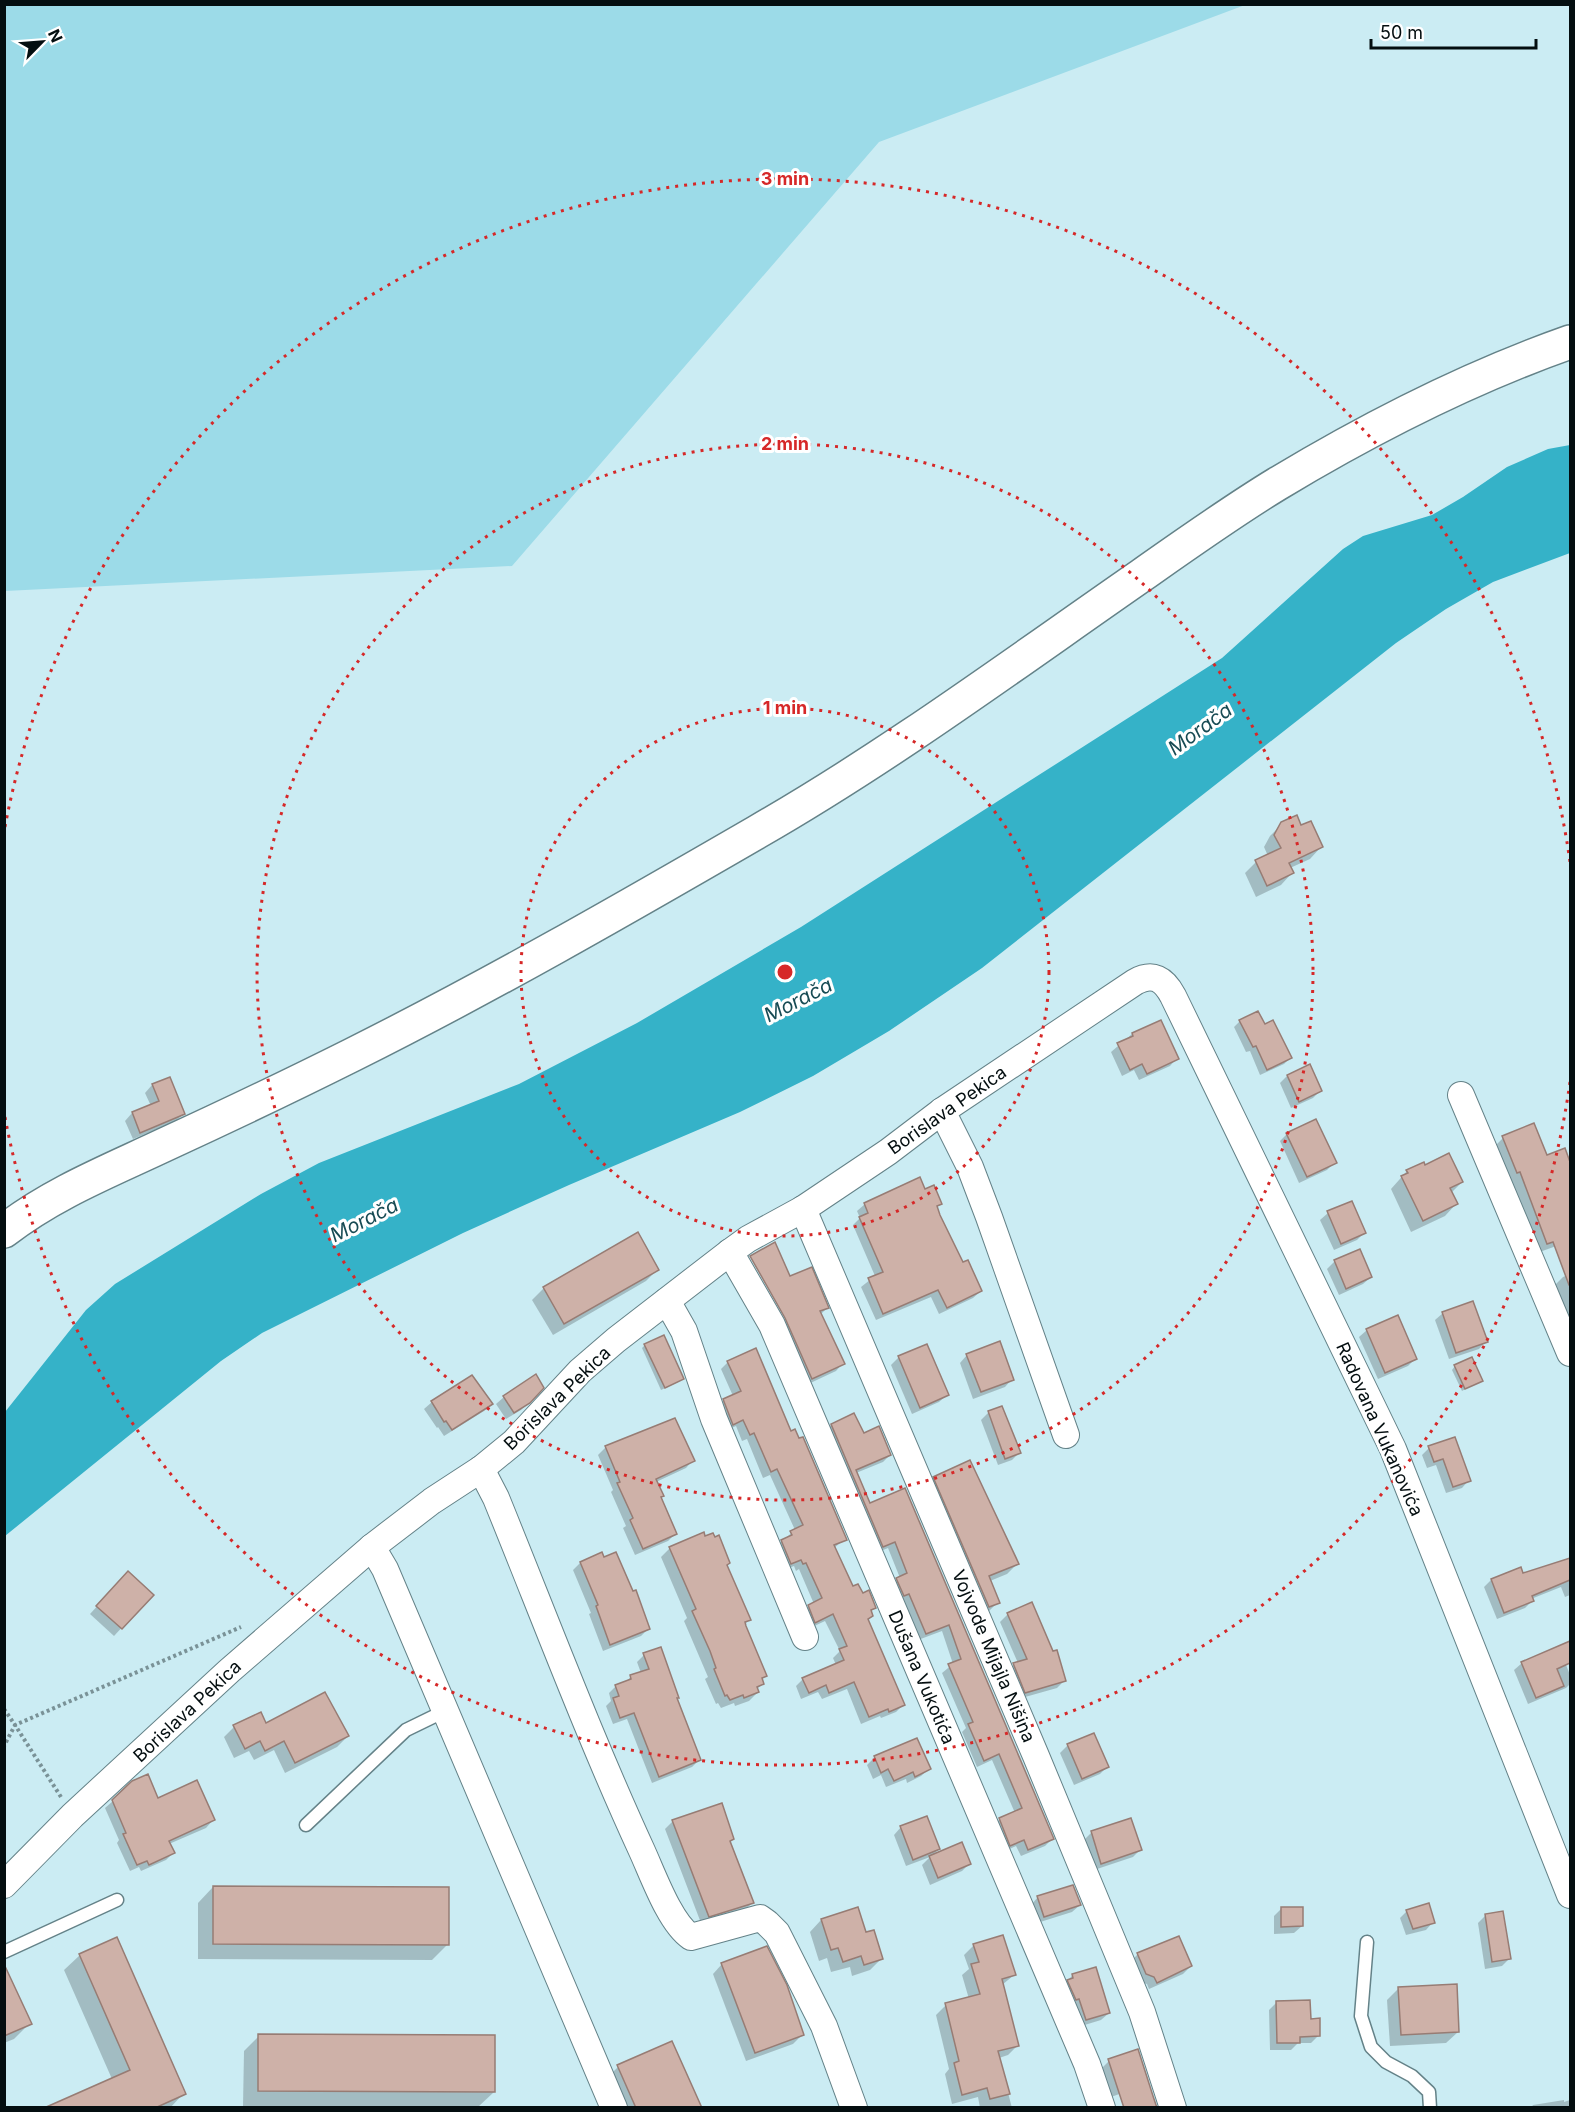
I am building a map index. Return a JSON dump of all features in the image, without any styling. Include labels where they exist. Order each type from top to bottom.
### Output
[{"type":"main road","points":[[4,1230],[63,1192],[215,1122],[410,1025],[764,829],[945,713],[1231,513],[1292,475],[1359,436],[1426,402],[1507,366],[1570,342]]},
{"type":"street","name":"Borislava Pekica","points":[[4,1885],[72,1816],[265,1640],[372,1547],[432,1501],[481,1469],[514,1442],[579,1371],[730,1252],[748,1239],[804,1209],[888,1152],[942,1111],[1135,982],[1147,977],[1158,978]]},
{"type":"street","name":"Radovana Vukanovića","points":[[1158,978],[1173,996],[1393,1449],[1570,1895]]},
{"type":"street","points":[[1461,1095],[1570,1353]]},
{"type":"street","points":[[942,1111],[970,1167],[989,1216],[1066,1435]]},
{"type":"street","name":"Vojvode Mijajla Nišina","points":[[804,1209],[1133,1990],[1173,2108]]},
{"type":"street","name":"Dušana Vukotića","points":[[730,1252],[772,1325],[1087,2064],[1102,2108]]},
{"type":"street","points":[[668,1301],[684,1332],[714,1419],[804,1637]]},
{"type":"street","points":[[481,1469],[496,1498],[623,1810],[663,1898],[684,1932],[692,1937],[760,1918],[777,1933],[824,2026],[854,2108]]},
{"type":"street","points":[[372,1547],[385,1569],[614,2108]]},
{"type":"lane","points":[[306,1825],[406,1730],[445,1711]]},
{"type":"lane","points":[[4,1952],[117,1900]]},
{"type":"lane","points":[[1366,1942],[1361,2016],[1371,2047],[1386,2062],[1412,2076],[1429,2092],[1430,2108]]},
{"type":"path","points":[[4,1746],[15,1725],[248,1624],[265,1640]]},
{"type":"path","points":[[4,1709],[72,1816]]},
{"type":"shaded area","points":[[4,5],[1245,5],[879,142],[512,566],[5,591]]},
{"type":"water","name":"Morača","points":[[1570,445],[1570,553],[1493,582],[1446,609],[1396,643],[982,968],[889,1031],[813,1076],[740,1112],[463,1233],[262,1333],[221,1361],[5,1536],[5,1412],[86,1310],[115,1284],[261,1194],[319,1163],[519,1084],[637,1023],[801,927],[1222,658],[1343,549],[1363,536],[1432,515],[1507,467],[1548,449]]},
{"type":"building","points":[[1297,815],[1301,825],[1311,821],[1323,847],[1289,863],[1294,873],[1267,886],[1255,860],[1281,848],[1274,835],[1281,822]]},
{"type":"building","points":[[1258,1011],[1265,1024],[1273,1020],[1292,1058],[1267,1070],[1256,1046],[1253,1047],[1239,1020]]},
{"type":"building","points":[[1161,1020],[1179,1059],[1147,1074],[1142,1064],[1130,1070],[1117,1043],[1133,1036],[1132,1033]]},
{"type":"building","points":[[1310,1064],[1322,1091],[1299,1102],[1287,1075]]},
{"type":"building","points":[[170,1077],[185,1114],[140,1133],[132,1112],[159,1101],[152,1084]]},
{"type":"building","points":[[1316,1119],[1337,1163],[1307,1177],[1286,1133]]},
{"type":"building","points":[[1534,1123],[1547,1155],[1565,1148],[1570,1162],[1570,1285],[1553,1242],[1547,1244],[1520,1172],[1517,1173],[1502,1136]]},
{"type":"building","points":[[1449,1153],[1463,1182],[1450,1188],[1458,1204],[1423,1221],[1401,1176],[1408,1173],[1406,1170],[1424,1162],[1425,1165]]},
{"type":"building","points":[[920,1177],[925,1189],[934,1185],[942,1204],[937,1206],[940,1215],[963,1262],[968,1260],[982,1291],[947,1308],[938,1290],[883,1314],[868,1278],[883,1272],[859,1217],[868,1213],[864,1203]]},
{"type":"building","points":[[1352,1201],[1366,1233],[1341,1244],[1327,1211]]},
{"type":"building","points":[[638,1232],[659,1270],[564,1324],[543,1287]]},
{"type":"building","points":[[775,1242],[790,1276],[812,1267],[829,1308],[820,1311],[845,1364],[812,1379],[785,1318],[750,1256]]},
{"type":"building","points":[[1360,1249],[1372,1277],[1346,1289],[1334,1260]]},
{"type":"building","points":[[1473,1301],[1488,1342],[1456,1353],[1442,1312]]},
{"type":"building","points":[[1398,1315],[1417,1359],[1385,1373],[1366,1329]]},
{"type":"building","points":[[664,1335],[684,1379],[665,1388],[644,1344]]},
{"type":"building","points":[[1000,1341],[1014,1380],[981,1392],[966,1354]]},
{"type":"building","points":[[927,1344],[949,1395],[920,1408],[898,1356]]},
{"type":"building","points":[[756,1348],[791,1431],[795,1429],[799,1438],[803,1437],[847,1540],[834,1545],[853,1586],[858,1584],[863,1593],[869,1590],[876,1608],[871,1610],[873,1616],[868,1619],[905,1705],[889,1712],[888,1709],[869,1717],[854,1682],[829,1693],[826,1685],[809,1693],[802,1678],[844,1660],[839,1649],[847,1646],[833,1614],[815,1623],[808,1605],[822,1598],[806,1563],[803,1564],[801,1560],[791,1564],[781,1540],[792,1535],[790,1531],[803,1525],[777,1469],[771,1472],[754,1433],[750,1435],[743,1420],[733,1425],[723,1399],[741,1391],[727,1361]]},
{"type":"building","points":[[1472,1357],[1483,1381],[1465,1389],[1454,1365]]},
{"type":"building","points":[[536,1374],[544,1388],[530,1403],[514,1413],[503,1396]]},
{"type":"building","points":[[472,1375],[493,1404],[452,1430],[431,1401]]},
{"type":"building","points":[[1002,1406],[1021,1453],[1005,1459],[988,1411]]},
{"type":"building","points":[[854,1413],[864,1433],[879,1426],[891,1455],[856,1470],[870,1503],[905,1488],[1054,1839],[1028,1850],[1024,1840],[1010,1846],[999,1818],[1022,1808],[999,1754],[984,1761],[968,1724],[973,1722],[948,1664],[961,1659],[949,1625],[926,1634],[909,1594],[904,1596],[896,1578],[907,1573],[895,1542],[883,1547],[831,1424]]},
{"type":"building","points":[[675,1418],[695,1461],[656,1479],[677,1534],[643,1549],[630,1520],[633,1518],[617,1483],[620,1482],[605,1446]]},
{"type":"building","points":[[1455,1437],[1471,1481],[1453,1487],[1443,1459],[1434,1462],[1428,1446]]},
{"type":"building","points":[[970,1460],[1019,1564],[989,1576],[1000,1603],[989,1607],[933,1477]]},
{"type":"building","points":[[704,1532],[705,1536],[713,1533],[715,1537],[719,1535],[730,1563],[727,1565],[751,1620],[745,1622],[746,1626],[767,1676],[762,1678],[764,1684],[757,1687],[759,1692],[744,1698],[743,1695],[730,1700],[727,1695],[725,1696],[714,1669],[716,1668],[710,1651],[692,1611],[696,1609],[669,1547]]},
{"type":"building","points":[[602,1552],[604,1557],[616,1552],[633,1591],[636,1590],[650,1629],[610,1645],[596,1606],[598,1605],[580,1562]]},
{"type":"building","points":[[1570,1558],[1570,1580],[1532,1596],[1534,1601],[1504,1613],[1491,1579],[1521,1567],[1523,1573]]},
{"type":"building","points":[[128,1571],[154,1595],[122,1629],[96,1606]]},
{"type":"building","points":[[1032,1602],[1053,1651],[1057,1650],[1066,1681],[1025,1693],[1013,1663],[1027,1659],[1007,1613]]},
{"type":"building","points":[[1570,1641],[1570,1663],[1557,1669],[1564,1686],[1536,1698],[1521,1662]]},
{"type":"building","points":[[661,1647],[679,1698],[677,1698],[701,1760],[659,1777],[634,1713],[620,1718],[613,1698],[619,1696],[615,1685],[631,1679],[630,1675],[649,1669],[643,1653]]},
{"type":"building","points":[[325,1692],[349,1736],[295,1763],[284,1741],[265,1751],[260,1741],[245,1749],[233,1725],[261,1712],[266,1723]]},
{"type":"building","points":[[1094,1733],[1109,1767],[1082,1779],[1067,1744]]},
{"type":"building","points":[[917,1738],[931,1769],[915,1777],[913,1772],[894,1781],[888,1769],[881,1773],[874,1756]]},
{"type":"building","points":[[148,1774],[158,1798],[197,1780],[215,1820],[169,1841],[175,1853],[149,1865],[147,1861],[137,1865],[123,1834],[126,1833],[112,1800],[132,1781]]},
{"type":"building","points":[[722,1803],[734,1839],[730,1841],[754,1903],[709,1917],[672,1820]]},
{"type":"building","points":[[927,1816],[940,1849],[913,1860],[900,1826]]},
{"type":"building","points":[[1131,1818],[1142,1850],[1101,1864],[1091,1831]]},
{"type":"building","points":[[962,1842],[971,1864],[938,1878],[929,1856]]},
{"type":"building","points":[[1073,1885],[1081,1905],[1044,1917],[1037,1896]]},
{"type":"building","points":[[213,1886],[449,1887],[449,1945],[213,1944]]},
{"type":"building","points":[[1429,1903],[1435,1923],[1413,1929],[1406,1910]]},
{"type":"building","points":[[858,1907],[866,1932],[874,1930],[883,1959],[864,1965],[861,1956],[843,1962],[838,1948],[831,1950],[821,1919]]},
{"type":"building","points":[[1281,1907],[1303,1907],[1303,1926],[1281,1927]]},
{"type":"building","points":[[1503,1911],[1511,1959],[1492,1962],[1485,1914]]},
{"type":"building","points":[[1003,1935],[1016,1975],[1002,1979],[1019,2046],[998,2051],[1010,2094],[990,2099],[987,2088],[962,2095],[954,2063],[959,2061],[945,2003],[980,1994],[971,1964],[979,1962],[973,1944]]},
{"type":"building","points":[[1179,1936],[1192,1966],[1157,1983],[1154,1977],[1146,1974],[1137,1953]]},
{"type":"building","points":[[117,1937],[186,2094],[155,2108],[44,2108],[130,2070],[79,1954]]},
{"type":"building","points":[[767,1946],[787,1985],[804,2035],[755,2053],[721,1963]]},
{"type":"building","points":[[4,1964],[32,2024],[4,2036]]},
{"type":"building","points":[[1096,1967],[1110,2013],[1086,2020],[1079,1999],[1076,2000],[1067,1980],[1073,1978],[1072,1974]]},
{"type":"building","points":[[1457,1984],[1459,2032],[1401,2035],[1398,1987]]},
{"type":"building","points":[[1310,2000],[1311,2019],[1320,2018],[1320,2036],[1300,2037],[1300,2043],[1277,2043],[1276,2001]]},
{"type":"building","points":[[258,2034],[495,2035],[495,2092],[258,2091]]},
{"type":"building","points":[[672,2041],[702,2108],[636,2108],[617,2065]]},
{"type":"building","points":[[1138,2049],[1157,2108],[1124,2108],[1108,2059]]}]
